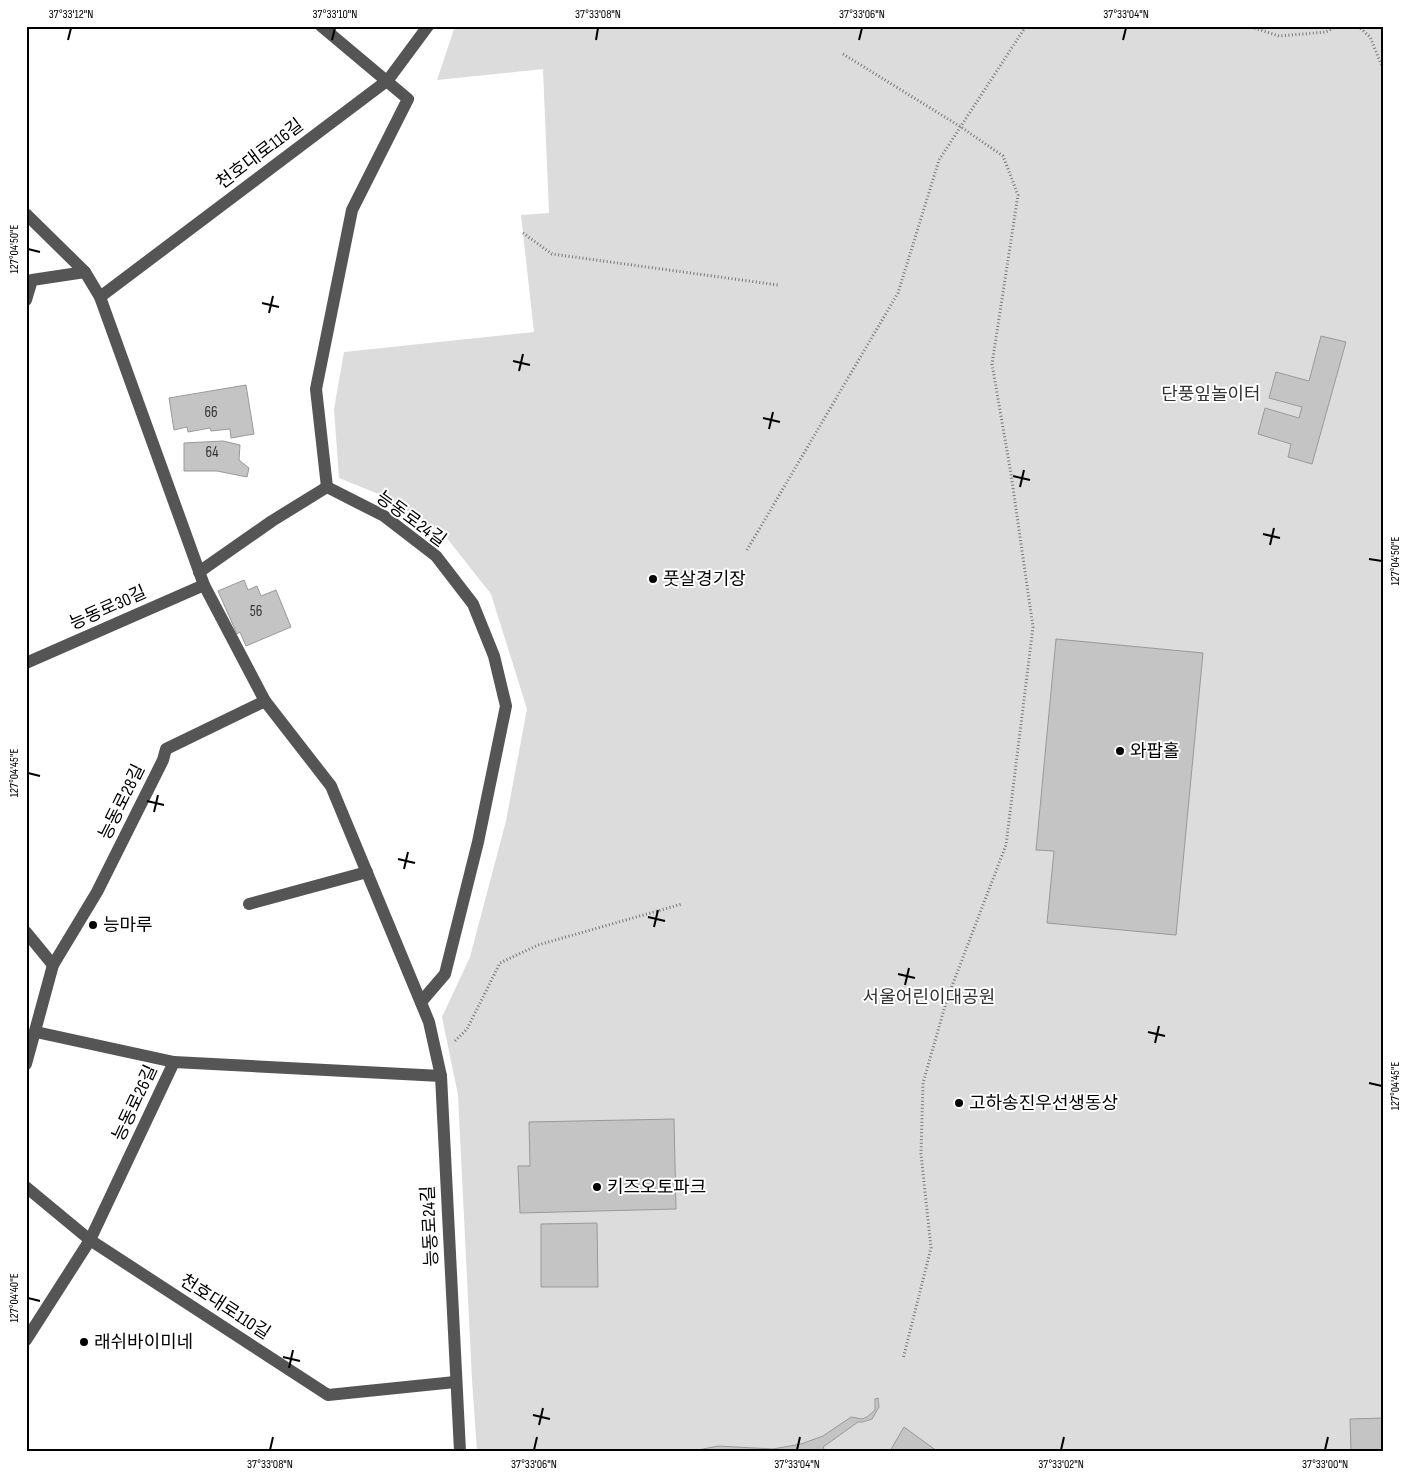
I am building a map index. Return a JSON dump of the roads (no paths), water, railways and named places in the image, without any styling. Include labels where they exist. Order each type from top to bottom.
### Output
[{"type":"street","points":[[199,572],[272,521],[327,487],[316,389],[352,210],[408,99],[388,80],[321,26]]},
{"type":"street","name":"천호대로116길","points":[[100,297],[388,80],[428,26]]},
{"type":"street","name":"능동로24길","points":[[26,214],[85,272],[100,297],[204,585],[265,700],[331,786],[429,1022],[441,1076],[455,1382],[460,1451]]},
{"type":"street","points":[[26,300],[32,280],[85,272]]},
{"type":"street","name":"능동로24길","points":[[327,487],[384,516],[436,556],[472,604],[494,656],[506,706],[478,842],[445,974],[421,1002]]},
{"type":"street","name":"능동로30길","points":[[26,664],[204,585]]},
{"type":"street","name":"능동로28길","points":[[26,1064],[53,965],[97,892],[163,760],[166,749],[265,700]]},
{"type":"street","points":[[249,904],[367,872]]},
{"type":"street","points":[[26,932],[53,965]]},
{"type":"street","points":[[36,1032],[174,1062]]},
{"type":"street","name":"능동로26길","points":[[26,1340],[90,1240],[174,1062],[441,1076]]},
{"type":"street","name":"천호대로110길","points":[[26,1187],[90,1240],[328,1395],[455,1382]]},
{"type":"place","name":"풋살경기장","points":[[653,579]]},
{"type":"place","name":"와팝홀","points":[[1120,751]]},
{"type":"place","name":"능마루","points":[[93,925]]},
{"type":"place","name":"고하송진우선생동상","points":[[959,1103]]},
{"type":"place","name":"키즈오토파크","points":[[597,1187]]},
{"type":"place","name":"래쉬바이미네","points":[[84,1342]]},
{"type":"park label","name":"단풍잎놀이터","points":[[1211,394]]},
{"type":"park label","name":"서울어린이대공원","points":[[929,997]]}]
